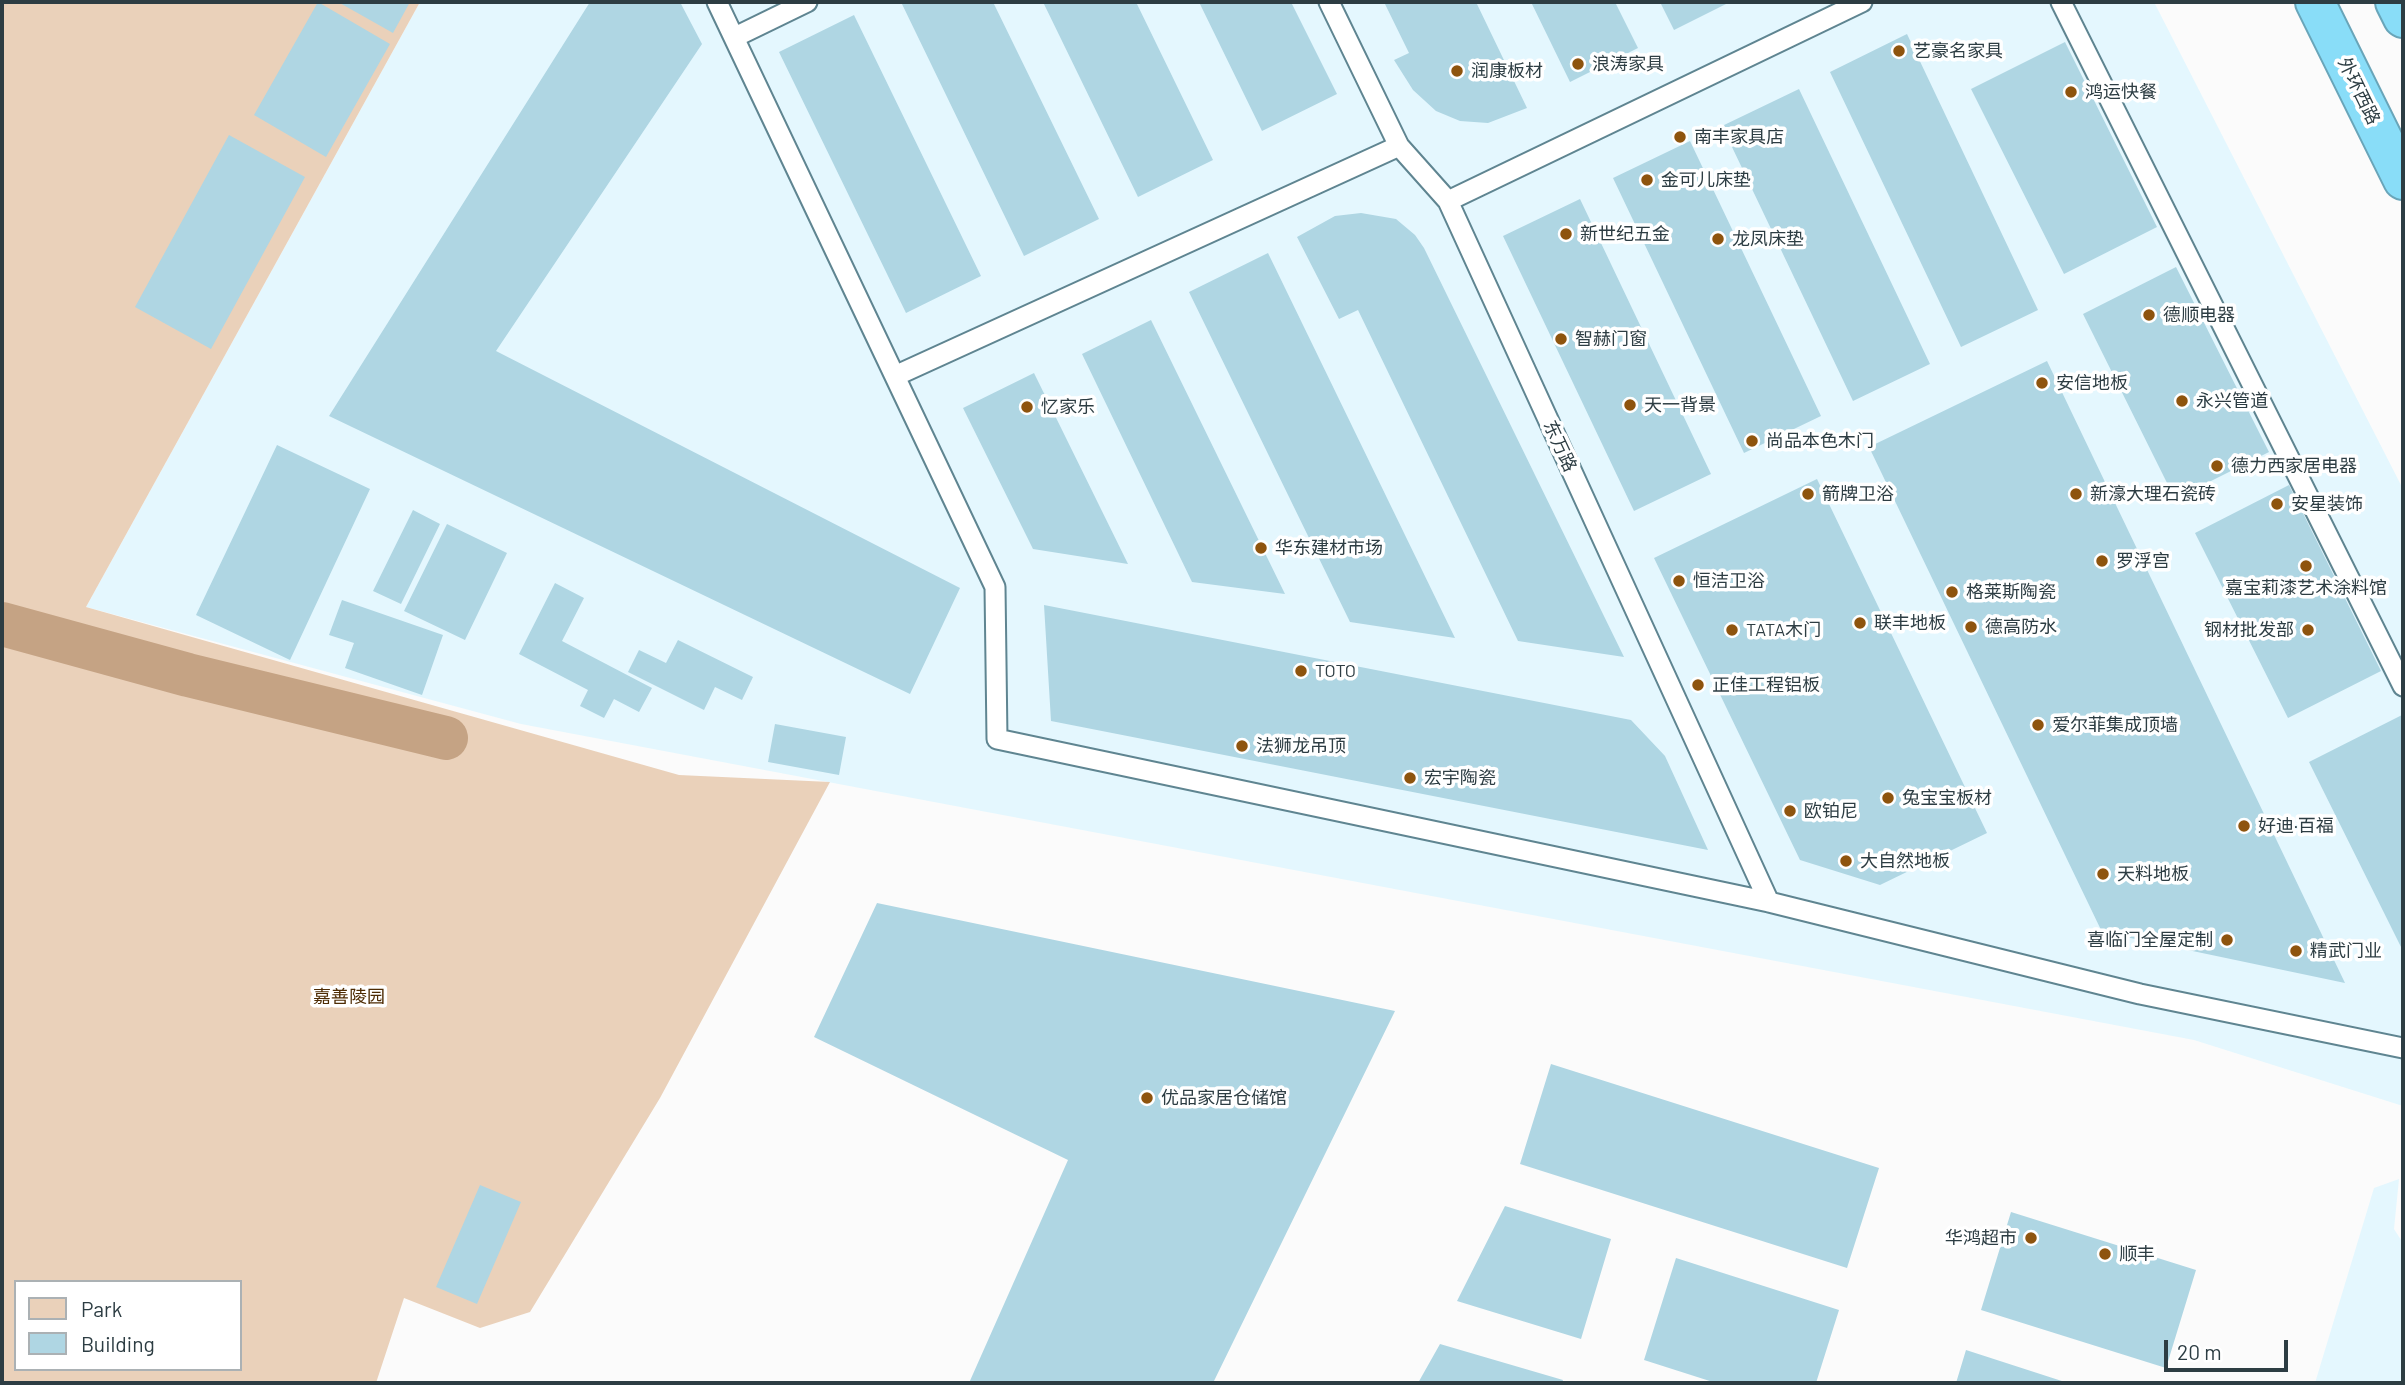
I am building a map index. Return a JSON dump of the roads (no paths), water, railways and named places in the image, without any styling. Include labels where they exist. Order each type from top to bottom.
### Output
[{"type":"highway","name":"外环西路","points":[[2315,2],[2403,180]]},
{"type":"highway","points":[[2395,2],[2403,18]]},
{"type":"lane","points":[[718,2],[995,587],[997,739],[1769,902],[2140,994],[2403,1048]]},
{"type":"lane","points":[[735,37],[807,2]]},
{"type":"lane","name":"东万路","points":[[1329,2],[1399,146],[1448,201],[1769,902]]},
{"type":"lane","points":[[1448,201],[1862,2]]},
{"type":"lane","points":[[2061,2],[2403,686]]},
{"type":"lane","points":[[895,376],[1399,146]]},
{"type":"waterway","points":[[2,624],[188,675],[446,738]]},
{"type":"place","name":"艺豪名家具","points":[[1899,51]]},
{"type":"place","name":"浪涛家具","points":[[1578,64]]},
{"type":"place","name":"润康板材","points":[[1457,71]]},
{"type":"place","name":"鸿运快餐","points":[[2071,92]]},
{"type":"place","name":"南丰家具店","points":[[1680,137]]},
{"type":"place","name":"金可儿床垫","points":[[1647,180]]},
{"type":"place","name":"新世纪五金","points":[[1566,234]]},
{"type":"place","name":"龙凤床垫","points":[[1718,239]]},
{"type":"place","name":"德顺电器","points":[[2149,315]]},
{"type":"place","name":"智赫门窗","points":[[1561,339]]},
{"type":"place","name":"安信地板","points":[[2042,383]]},
{"type":"place","name":"永兴管道","points":[[2182,401]]},
{"type":"place","name":"天一背景","points":[[1630,405]]},
{"type":"place","name":"忆家乐","points":[[1027,407]]},
{"type":"place","name":"尚品本色木门","points":[[1752,441]]},
{"type":"place","name":"德力西家居电器","points":[[2217,466]]},
{"type":"place","name":"箭牌卫浴","points":[[1808,494]]},
{"type":"place","name":"新濠大理石瓷砖","points":[[2076,494]]},
{"type":"place","name":"安星装饰","points":[[2277,504]]},
{"type":"place","name":"华东建材市场","points":[[1261,548]]},
{"type":"place","name":"罗浮宫","points":[[2102,561]]},
{"type":"place","name":"嘉宝莉漆艺术涂料馆","points":[[2306,566]]},
{"type":"place","name":"恒洁卫浴","points":[[1679,581]]},
{"type":"place","name":"格莱斯陶瓷","points":[[1952,592]]},
{"type":"place","name":"联丰地板","points":[[1860,623]]},
{"type":"place","name":"德高防水","points":[[1971,627]]},
{"type":"place","name":"TATA木门","points":[[1732,630]]},
{"type":"place","name":"钢材批发部","points":[[2308,630]]},
{"type":"place","name":"TOTO","points":[[1301,671]]},
{"type":"place","name":"正佳工程铝板","points":[[1698,685]]},
{"type":"place","name":"爱尔菲集成顶墙","points":[[2038,725]]},
{"type":"place","name":"法狮龙吊顶","points":[[1242,746]]},
{"type":"place","name":"宏宇陶瓷","points":[[1410,778]]},
{"type":"place","name":"兔宝宝板材","points":[[1888,798]]},
{"type":"place","name":"欧铂尼","points":[[1790,811]]},
{"type":"place","name":"好迪·百福","points":[[2244,826]]},
{"type":"place","name":"大自然地板","points":[[1846,861]]},
{"type":"place","name":"天料地板","points":[[2103,874]]},
{"type":"place","name":"喜临门全屋定制","points":[[2227,940]]},
{"type":"place","name":"精武门业","points":[[2296,951]]},
{"type":"place","name":"优品家居仓储馆","points":[[1147,1098]]},
{"type":"place","name":"华鸿超市","points":[[2031,1238]]},
{"type":"place","name":"顺丰","points":[[2105,1254]]},
{"type":"park label","name":"嘉善陵园","points":[[349,997]]}]
